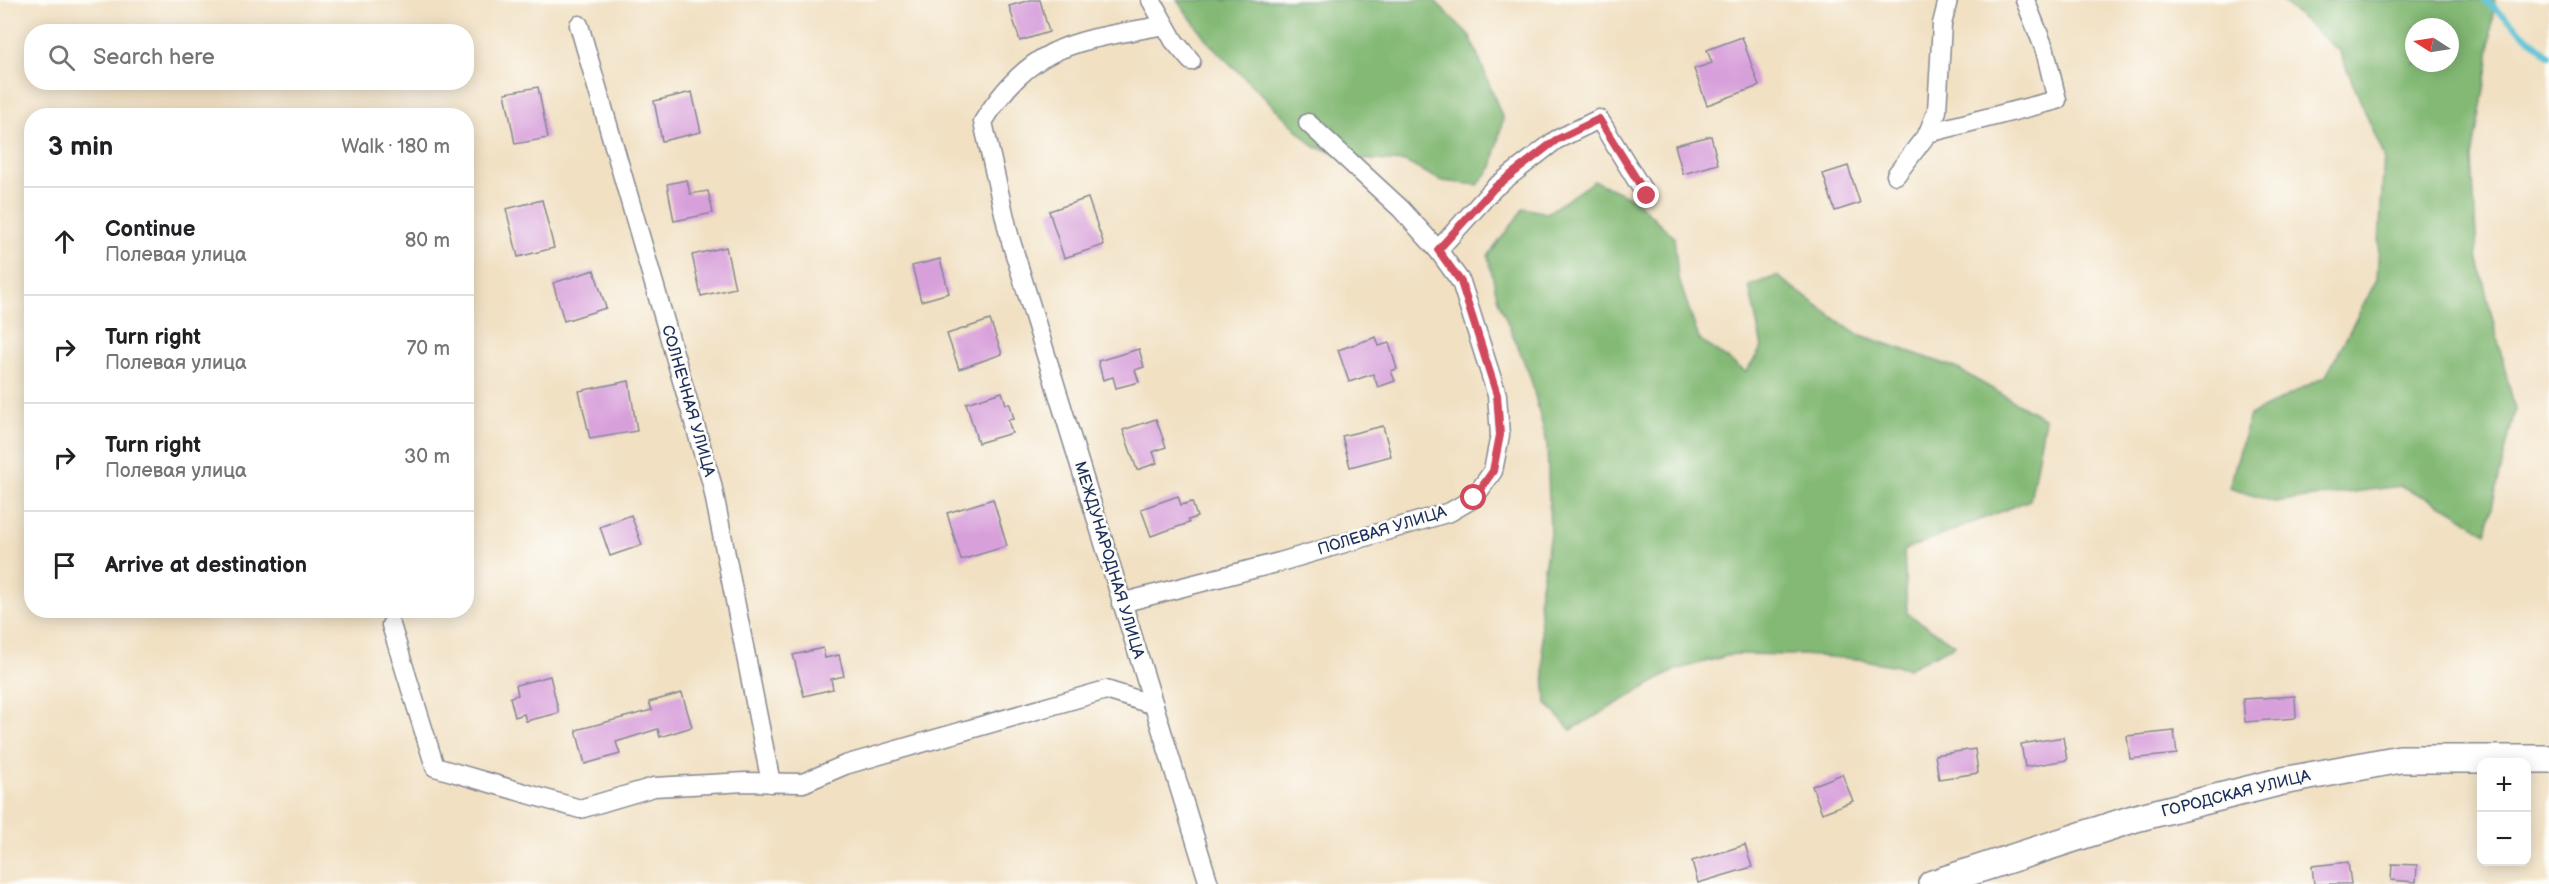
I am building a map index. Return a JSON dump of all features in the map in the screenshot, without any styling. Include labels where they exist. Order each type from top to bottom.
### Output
[{"type":"main road","name":"ГОРОДСКАЯ УЛИЦА","points":[[1932,884],[2136,818],[2283,781],[2400,759],[2549,759]]},
{"type":"street","points":[[1151,0],[1174,41],[1191,61]]},
{"type":"street","points":[[1896,175],[1928,133],[1937,111],[1942,24],[1948,0]]},
{"type":"street","points":[[1928,133],[2057,100],[2045,50],[2025,0]]},
{"type":"street","name":"СОЛНЕЧНАЯ УЛИЦА","points":[[579,26],[712,484],[771,783]]},
{"type":"street","name":"МЕЖДУНАРОДНАЯ УЛИЦА","points":[[1165,26],[1094,37],[1062,47],[1039,60],[1010,86],[983,122],[1009,236],[1209,884]]},
{"type":"street","points":[[1438,250],[1494,188],[1556,140],[1599,119],[1647,196]]},
{"type":"street","name":"ПОЛЕВАЯ УЛИЦА","points":[[1121,603],[1280,562],[1450,512],[1474,498],[1493,471],[1500,435],[1497,395],[1461,282],[1438,250],[1401,208],[1308,123]]},
{"type":"street","points":[[392,625],[435,767],[580,809],[654,787],[803,783],[845,765],[1106,690],[1154,705]]},
{"type":"green space","points":[[1177,0],[1434,0],[1470,36],[1503,119],[1492,167],[1478,185],[1442,181],[1405,162],[1360,159],[1315,147],[1209,43]]},
{"type":"green space","points":[[2281,0],[2494,0],[2488,67],[2472,157],[2477,256],[2515,410],[2486,533],[2452,510],[2401,486],[2274,502],[2229,488],[2250,415],[2326,376],[2377,279],[2384,156],[2339,51]]},
{"type":"green space","points":[[1594,181],[1634,199],[1674,237],[1678,277],[1699,339],[1746,372],[1762,347],[1749,286],[1777,276],[1855,333],[1954,367],[2045,419],[2030,500],[1904,550],[1907,613],[1955,645],[1908,668],[1858,659],[1734,654],[1675,670],[1571,730],[1546,703],[1539,598],[1550,533],[1547,443],[1530,376],[1498,300],[1488,256],[1524,208],[1547,213]]},
{"type":"building","points":[[1030,0],[1040,0],[1049,32],[1020,41],[1009,6]]},
{"type":"building","points":[[1742,37],[1759,86],[1707,105],[1694,69],[1712,63],[1707,50]]},
{"type":"building","points":[[538,87],[548,138],[515,144],[505,93]]},
{"type":"building","points":[[692,92],[701,132],[662,141],[654,101]]},
{"type":"building","points":[[1711,136],[1718,164],[1683,174],[1675,145]]},
{"type":"building","points":[[1848,166],[1860,203],[1835,211],[1823,174]]},
{"type":"building","points":[[687,180],[690,194],[708,191],[713,213],[674,221],[667,184]]},
{"type":"building","points":[[1088,198],[1104,245],[1064,258],[1049,211]]},
{"type":"building","points":[[542,200],[554,248],[518,257],[506,209]]},
{"type":"building","points":[[726,247],[735,288],[701,296],[692,255]]},
{"type":"building","points":[[940,259],[949,293],[921,301],[912,266]]},
{"type":"building","points":[[594,270],[606,308],[564,321],[553,283]]},
{"type":"building","points":[[990,320],[1002,354],[959,369],[947,334]]},
{"type":"building","points":[[1376,337],[1379,346],[1389,343],[1397,369],[1391,371],[1395,381],[1378,387],[1373,374],[1349,382],[1338,350]]},
{"type":"building","points":[[1139,349],[1144,367],[1135,370],[1139,382],[1116,388],[1113,377],[1103,380],[1098,361]]},
{"type":"building","points":[[629,381],[637,431],[590,439],[579,391]]},
{"type":"building","points":[[1002,392],[1006,404],[1010,404],[1014,419],[1008,420],[1012,433],[978,443],[966,403]]},
{"type":"building","points":[[1156,419],[1166,447],[1153,452],[1157,463],[1137,470],[1123,430]]},
{"type":"building","points":[[1383,426],[1391,456],[1350,467],[1342,436]]},
{"type":"building","points":[[1178,496],[1181,505],[1192,502],[1197,517],[1188,520],[1189,523],[1151,536],[1141,509]]},
{"type":"building","points":[[993,499],[1007,546],[961,560],[947,513]]},
{"type":"building","points":[[631,515],[642,545],[610,556],[600,527]]},
{"type":"building","points":[[823,648],[825,658],[839,655],[844,676],[831,679],[833,689],[804,696],[793,655]]},
{"type":"building","points":[[550,676],[559,713],[526,721],[524,714],[515,717],[510,697],[518,695],[516,685]]},
{"type":"building","points":[[682,693],[692,727],[660,737],[658,729],[616,742],[620,754],[585,764],[576,730],[652,710],[649,702]]},
{"type":"building","points":[[2295,696],[2296,718],[2245,722],[2243,699]]},
{"type":"building","points":[[2174,731],[2177,754],[2130,759],[2127,736]]},
{"type":"building","points":[[2063,737],[2067,760],[2025,767],[2021,744]]},
{"type":"building","points":[[1975,749],[1978,773],[1939,779],[1935,755]]},
{"type":"building","points":[[1842,774],[1853,801],[1822,813],[1812,786]]},
{"type":"building","points":[[1745,845],[1752,867],[1698,883],[1692,861]]},
{"type":"building","points":[[2348,862],[2351,884],[2314,884],[2312,866]]},
{"type":"building","points":[[2392,864],[2417,865],[2416,882],[2391,880]]},
{"type":"waterway","points":[[2484,0],[2549,55]]},
{"type":"route","points":[[1474,498],[1493,471],[1500,435],[1497,395],[1461,282],[1438,250],[1494,188],[1556,140],[1599,119],[1647,196]]}]
